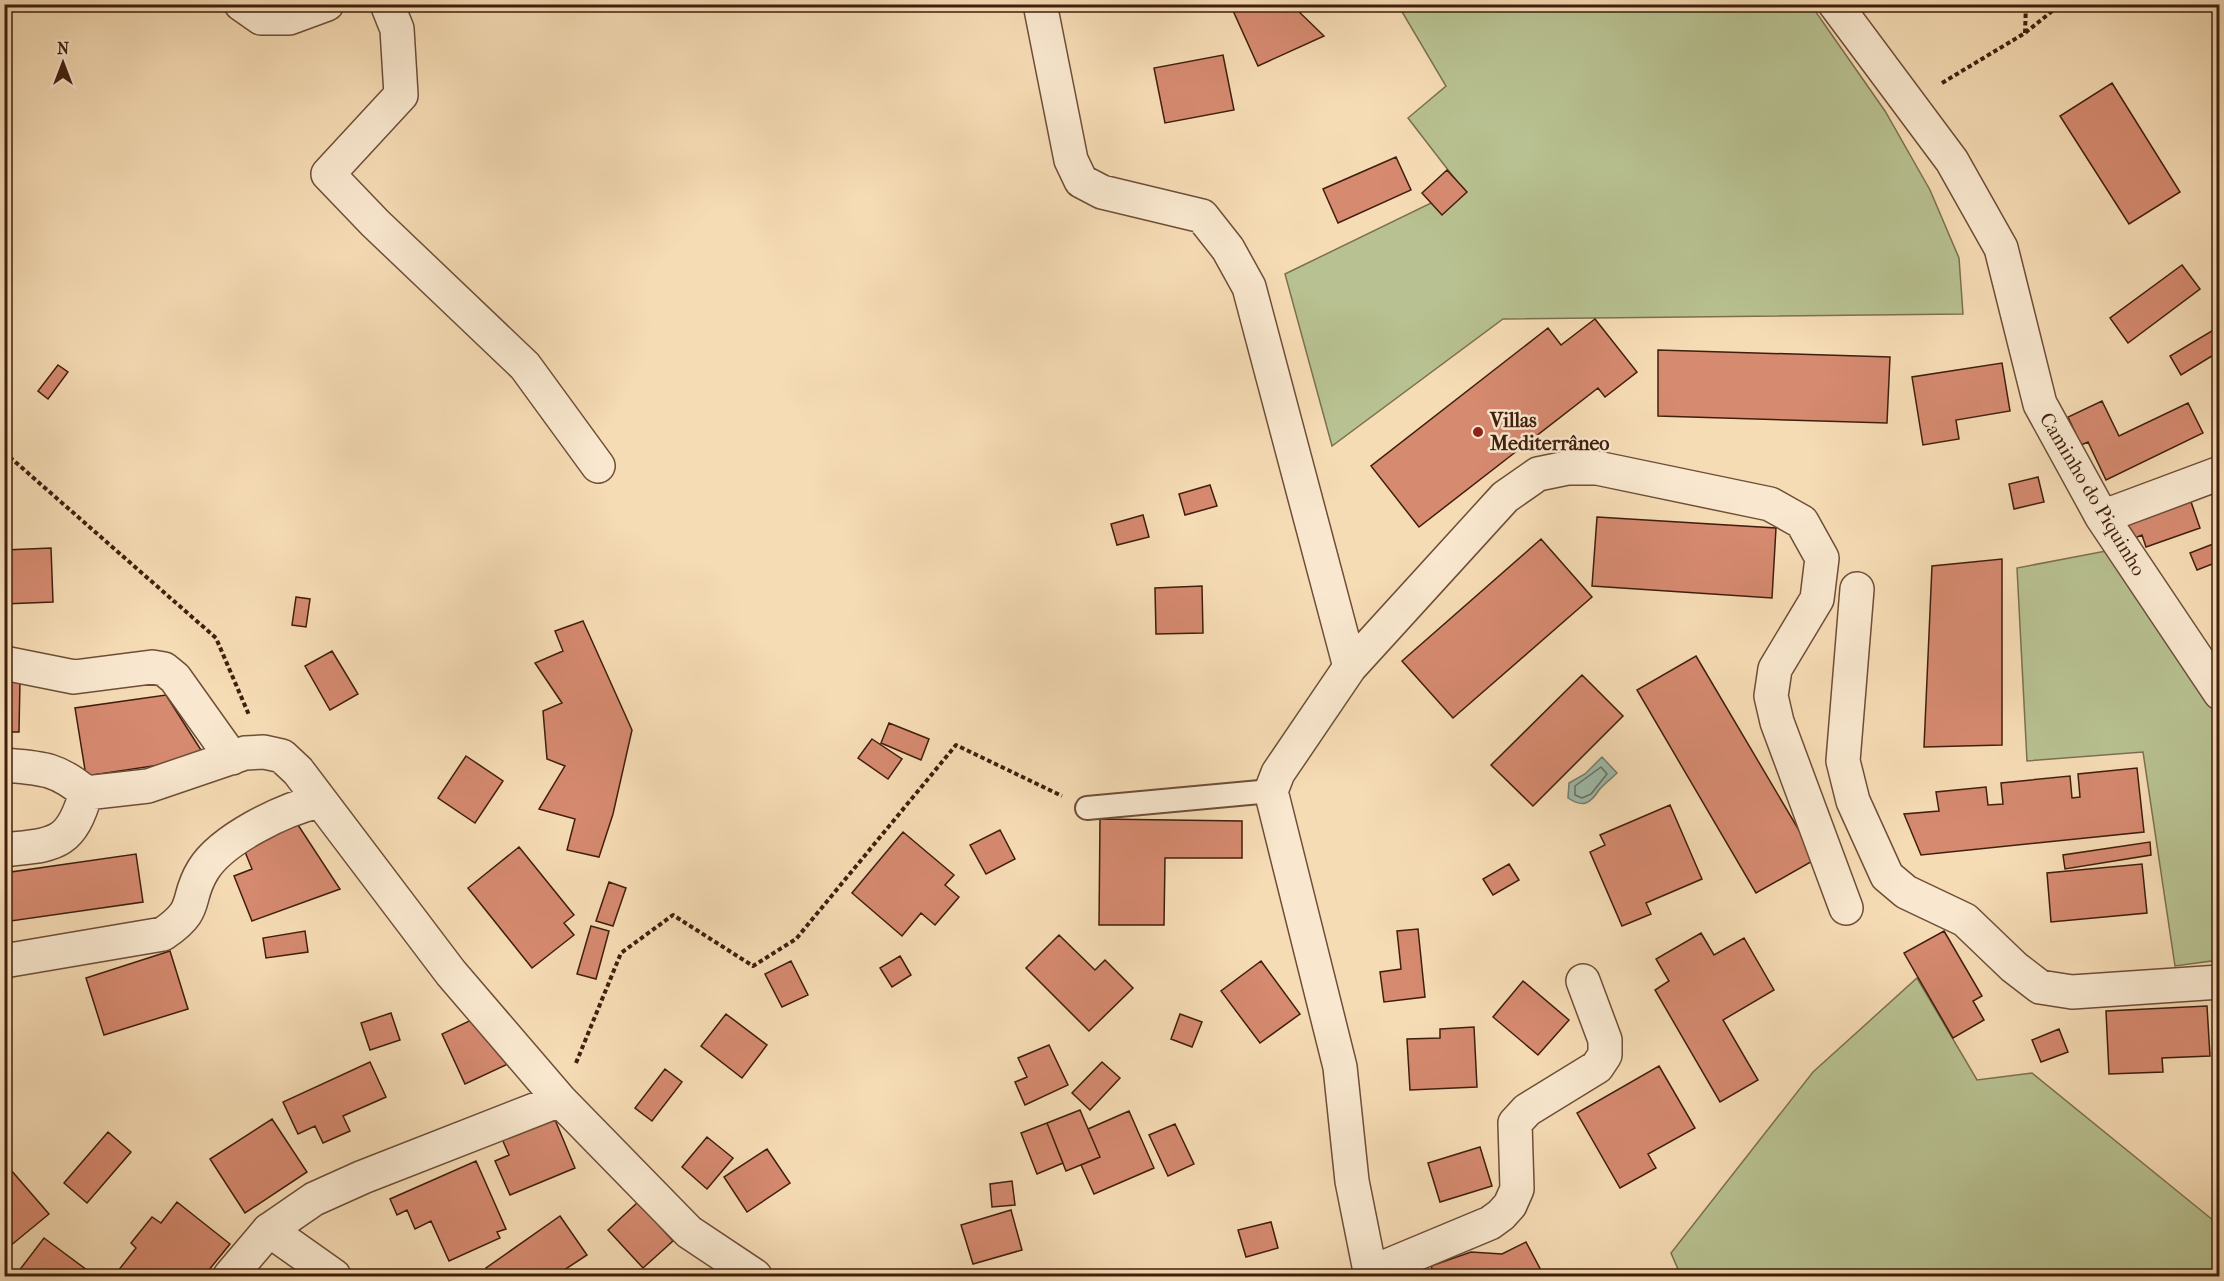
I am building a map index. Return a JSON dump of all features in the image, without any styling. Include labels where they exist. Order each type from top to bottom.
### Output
[{"type":"street","points":[[241,4],[261,18],[289,18],[327,4]]},
{"type":"street","points":[[387,4],[397,29],[401,95],[328,174],[375,223],[525,366],[598,466]]},
{"type":"street","points":[[1040,4],[1071,160],[1081,181],[1102,192],[1202,216],[1228,249],[1249,288],[1350,667]]},
{"type":"street","name":"Caminho do Piquinho","points":[[1835,4],[1952,161],[2001,248],[2040,404],[2102,517],[2220,693]]},
{"type":"street","points":[[1584,981],[1605,1040],[1605,1055],[1597,1067],[1527,1110],[1515,1123],[1516,1189],[1510,1205],[1490,1223],[1371,1275],[1352,1181],[1340,1067],[1270,791],[1278,773],[1350,667],[1505,497],[1538,474],[1567,468],[1597,468],[1770,504],[1802,522],[1822,558],[1817,599],[1775,669],[1771,696],[1777,722],[1846,908]]},
{"type":"street","points":[[2102,517],[2220,473]]},
{"type":"street","points":[[1857,589],[1843,761],[1853,801],[1887,876],[1906,892],[1965,920],[2014,967],[2040,987],[2072,992],[2220,982]]},
{"type":"street","points":[[4,663],[74,677],[152,667],[164,669],[175,678],[232,758]]},
{"type":"street","points":[[4,765],[39,768],[66,776],[86,793],[148,786],[245,753],[264,752],[282,756],[297,771],[451,973],[560,1100],[689,1232],[755,1276]]},
{"type":"street","points":[[4,850],[56,843],[66,835],[79,814],[86,793]]},
{"type":"street","points":[[4,961],[163,934],[180,923],[191,909],[201,873],[211,858],[227,844],[301,805],[320,801]]},
{"type":"street","points":[[230,1276],[269,1230],[314,1199],[363,1177],[560,1100]]},
{"type":"street","points":[[269,1230],[334,1276]]},
{"type":"lane","points":[[1087,808],[1270,791]]},
{"type":"path","points":[[2025,33],[2026,4]]},
{"type":"path","points":[[1942,83],[2025,33],[2061,4]]},
{"type":"path","points":[[4,452],[216,638],[264,752]]},
{"type":"path","points":[[560,1100],[621,953],[673,915],[753,966],[796,939],[956,745],[1087,808]]},
{"type":"green space","points":[[1398,5],[1811,5],[1885,111],[1930,190],[1959,258],[1963,314],[1503,319],[1332,446],[1285,274],[1462,188],[1408,118],[1446,86]]},
{"type":"green space","points":[[2111,550],[2219,717],[2219,960],[2175,966],[2143,752],[2027,761],[2017,568]]},
{"type":"green space","points":[[1917,978],[1977,1080],[2032,1073],[2219,1225],[2219,1276],[1681,1276],[1671,1253],[1813,1072]]},
{"type":"water","points":[[1602,757],[1617,773],[1586,803],[1578,803],[1568,798],[1569,783],[1585,774]]},
{"type":"building","points":[[1230,4],[1276,4],[1278,9],[1291,4],[1324,36],[1258,66]]},
{"type":"building","points":[[1223,55],[1234,110],[1165,123],[1154,68]]},
{"type":"building","points":[[2112,83],[2180,192],[2129,224],[2060,116]]},
{"type":"building","points":[[1396,157],[1411,190],[1338,223],[1323,189]]},
{"type":"building","points":[[1447,170],[1467,192],[1442,215],[1422,193]]},
{"type":"building","points":[[2182,265],[2200,289],[2128,343],[2110,318]]},
{"type":"building","name":"Villas Mediterrâneo","points":[[1595,319],[1637,372],[1605,397],[1598,388],[1419,527],[1371,466],[1548,328],[1561,345]]},
{"type":"building","points":[[2220,326],[2220,351],[2181,375],[2170,356]]},
{"type":"building","name":"Villas Mediterrâneo","points":[[1658,350],[1890,357],[1887,423],[1658,416]]},
{"type":"building","points":[[2002,363],[2010,411],[1956,420],[1959,439],[1923,445],[1912,377]]},
{"type":"building","points":[[58,365],[68,372],[48,399],[38,391]]},
{"type":"building","points":[[2102,401],[2119,436],[2188,403],[2203,433],[2106,480],[2088,442],[2081,445],[2068,417]]},
{"type":"building","points":[[2038,477],[2044,502],[2014,509],[2009,484]]},
{"type":"building","points":[[1210,485],[1217,506],[1185,515],[1179,494]]},
{"type":"building","points":[[2189,496],[2200,528],[2146,547],[2142,535],[2130,540],[2123,519]]},
{"type":"building","points":[[1143,515],[1149,537],[1117,545],[1111,524]]},
{"type":"building","points":[[1597,517],[1776,528],[1772,598],[1592,586]]},
{"type":"building","points":[[1541,539],[1592,597],[1453,718],[1402,661]]},
{"type":"building","points":[[2218,542],[2220,561],[2197,570],[2190,553]]},
{"type":"building","points":[[51,548],[53,602],[4,604],[4,550]]},
{"type":"building","points":[[2002,559],[2002,745],[1924,747],[1932,566]]},
{"type":"building","points":[[1202,586],[1203,633],[1156,634],[1155,588]]},
{"type":"building","points":[[296,597],[310,599],[306,627],[292,625]]},
{"type":"building","points":[[583,621],[632,730],[613,814],[599,857],[567,850],[575,819],[539,809],[565,766],[547,759],[543,711],[562,703],[535,663],[563,651],[555,631]]},
{"type":"building","points":[[332,651],[358,694],[330,710],[305,666]]},
{"type":"building","points":[[1696,656],[1816,859],[1756,893],[1637,690]]},
{"type":"building","points":[[1582,675],[1623,716],[1533,806],[1491,765]]},
{"type":"building","points":[[4,679],[20,680],[19,732],[4,732]]},
{"type":"building","points":[[166,695],[206,758],[86,776],[75,708]]},
{"type":"building","points":[[889,723],[929,739],[921,760],[881,743]]},
{"type":"building","points":[[872,739],[902,759],[888,779],[858,758]]},
{"type":"building","points":[[466,756],[503,781],[475,823],[438,798]]},
{"type":"building","points":[[2137,768],[2144,832],[1921,855],[1904,814],[1939,811],[1936,792],[1986,787],[1988,805],[2003,804],[2001,783],[2070,776],[2072,798],[2080,797],[2078,774]]},
{"type":"building","points":[[1670,805],[1702,879],[1646,903],[1651,914],[1622,926],[1590,852],[1605,845],[1600,835]]},
{"type":"building","points":[[1100,819],[1242,821],[1242,858],[1165,858],[1164,925],[1099,925]]},
{"type":"building","points":[[298,825],[340,889],[252,921],[234,876],[252,869],[241,842]]},
{"type":"building","points":[[1000,830],[1015,859],[986,874],[970,845]]},
{"type":"building","points":[[903,832],[954,875],[945,885],[959,897],[935,925],[921,913],[902,936],[852,893]]},
{"type":"building","points":[[2150,842],[2151,855],[2065,869],[2063,855]]},
{"type":"building","points":[[519,847],[574,915],[564,923],[574,935],[532,968],[468,888]]},
{"type":"building","points":[[136,854],[143,902],[4,922],[4,873]]},
{"type":"building","points":[[1509,864],[1519,880],[1493,895],[1483,879]]},
{"type":"building","points":[[2142,864],[2147,913],[2051,922],[2047,873]]},
{"type":"building","points":[[609,882],[626,888],[613,926],[596,921]]},
{"type":"building","points":[[591,926],[609,931],[596,979],[577,974]]},
{"type":"building","points":[[1418,929],[1425,997],[1384,1002],[1380,972],[1401,969],[1397,931]]},
{"type":"building","points":[[305,931],[308,952],[266,958],[263,938]]},
{"type":"building","points":[[1944,931],[1982,996],[1973,1001],[1984,1020],[1953,1038],[1904,953]]},
{"type":"building","points":[[1701,933],[1714,955],[1744,938],[1774,990],[1723,1020],[1758,1080],[1720,1102],[1655,990],[1669,981],[1656,959]]},
{"type":"building","points":[[1059,935],[1095,970],[1105,960],[1133,988],[1089,1031],[1026,968]]},
{"type":"building","points":[[170,951],[188,1009],[104,1035],[86,978]]},
{"type":"building","points":[[900,956],[911,975],[892,987],[880,968]]},
{"type":"building","points":[[791,961],[808,995],[782,1007],[765,974]]},
{"type":"building","points":[[1261,961],[1300,1014],[1260,1043],[1221,991]]},
{"type":"building","points":[[1523,981],[1569,1020],[1538,1055],[1493,1017]]},
{"type":"building","points":[[2207,1006],[2210,1056],[2162,1058],[2163,1072],[2109,1074],[2106,1011]]},
{"type":"building","points":[[391,1013],[400,1040],[370,1050],[361,1023]]},
{"type":"building","points":[[484,1014],[508,1064],[465,1084],[442,1034]]},
{"type":"building","points":[[726,1014],[767,1045],[742,1078],[701,1046]]},
{"type":"building","points":[[1180,1014],[1202,1022],[1192,1047],[1171,1039]]},
{"type":"building","points":[[1474,1027],[1477,1087],[1410,1090],[1407,1039],[1440,1038],[1440,1029]]},
{"type":"building","points":[[2059,1029],[2068,1052],[2041,1062],[2032,1040]]},
{"type":"building","points":[[1049,1045],[1068,1085],[1025,1105],[1015,1082],[1027,1077],[1018,1058]]},
{"type":"building","points":[[370,1062],[386,1097],[343,1116],[350,1131],[323,1143],[315,1126],[298,1134],[283,1102]]},
{"type":"building","points":[[1102,1062],[1120,1078],[1090,1110],[1072,1093]]},
{"type":"building","points":[[1659,1066],[1695,1128],[1648,1154],[1656,1168],[1620,1188],[1577,1113]]},
{"type":"building","points":[[665,1069],[682,1082],[652,1121],[635,1108]]},
{"type":"building","points":[[551,1110],[575,1168],[510,1195],[495,1161],[509,1155],[499,1132]]},
{"type":"building","points":[[1080,1110],[1100,1157],[1066,1171],[1047,1123]]},
{"type":"building","points":[[1129,1111],[1154,1168],[1094,1194],[1081,1165],[1100,1157],[1088,1129]]},
{"type":"building","points":[[272,1119],[307,1172],[245,1213],[210,1159]]},
{"type":"building","points":[[1047,1123],[1063,1163],[1037,1174],[1021,1133]]},
{"type":"building","points":[[1175,1124],[1194,1164],[1168,1176],[1149,1135]]},
{"type":"building","points":[[108,1132],[131,1152],[87,1203],[64,1183]]},
{"type":"building","points":[[707,1137],[733,1158],[707,1189],[682,1167]]},
{"type":"building","points":[[1480,1147],[1492,1186],[1440,1202],[1428,1163]]},
{"type":"building","points":[[767,1149],[790,1183],[747,1212],[724,1177]]},
{"type":"building","points":[[476,1161],[506,1229],[497,1232],[500,1238],[449,1261],[431,1221],[415,1229],[407,1210],[397,1215],[390,1199]]},
{"type":"building","points":[[4,1162],[49,1214],[4,1251]]},
{"type":"building","points":[[1012,1181],[1015,1205],[992,1207],[990,1184]]},
{"type":"building","points":[[177,1202],[230,1244],[204,1276],[114,1276],[136,1248],[131,1243],[152,1217],[161,1223]]},
{"type":"building","points":[[638,1202],[673,1241],[643,1268],[608,1230]]},
{"type":"building","points":[[1011,1210],[1022,1250],[973,1264],[961,1225]]},
{"type":"building","points":[[560,1216],[587,1255],[555,1276],[491,1276],[486,1268]]},
{"type":"building","points":[[1271,1222],[1278,1248],[1246,1257],[1238,1230]]},
{"type":"building","points":[[44,1238],[95,1276],[15,1276]]},
{"type":"building","points":[[1526,1242],[1544,1276],[1435,1276],[1431,1266],[1471,1252],[1502,1254]]},
{"type":"place","name":"Villas Mediterrâneo","points":[[1478,432]]}]
